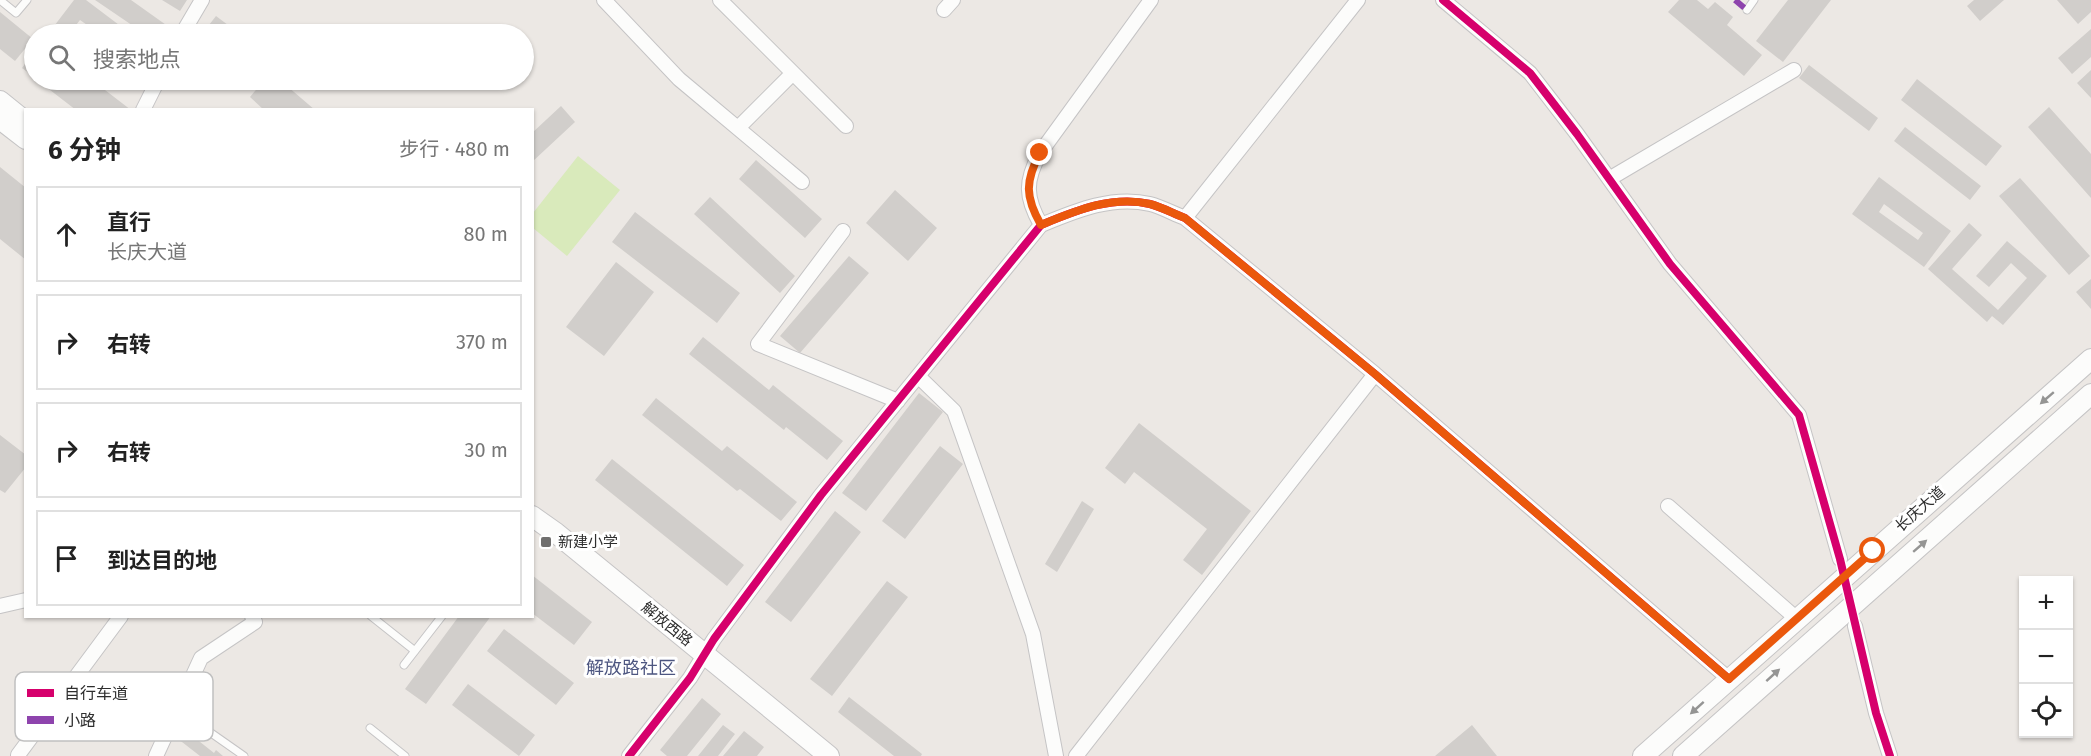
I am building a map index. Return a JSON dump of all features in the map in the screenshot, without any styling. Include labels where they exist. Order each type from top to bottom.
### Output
[{"type":"main road","points":[[0,101],[24,120]]},
{"type":"main road","points":[[0,118],[24,137]]},
{"type":"main road","name":"长庆大道","points":[[1643,756],[2091,359]]},
{"type":"main road","name":"长庆大道","points":[[1683,756],[2091,394]]},
{"type":"main road","name":"解放西路","points":[[534,517],[556,533],[808,756]]},
{"type":"main road","name":"解放西路","points":[[534,534],[829,756]]},
{"type":"street","points":[[188,24],[202,0]]},
{"type":"street","points":[[604,0],[679,79],[802,182]]},
{"type":"street","points":[[720,0],[846,126]]},
{"type":"street","points":[[1041,225],[1031,208],[1028,189],[1031,170],[1040,153],[1151,0]]},
{"type":"street","points":[[1185,218],[1358,0]]},
{"type":"street","points":[[1443,0],[1530,73],[1670,264],[1799,415],[1840,559]]},
{"type":"street","points":[[1609,179],[1794,70]]},
{"type":"street","points":[[738,128],[793,73]]},
{"type":"street","points":[[143,108],[153,90]]},
{"type":"street","points":[[629,756],[821,495],[1041,225],[1075,211],[1112,201],[1150,204],[1185,218],[1375,374],[1729,679]]},
{"type":"street","points":[[843,231],[758,344],[898,401]]},
{"type":"street","points":[[1076,756],[1375,374]]},
{"type":"street","points":[[918,376],[954,411],[1033,634],[1056,756]]},
{"type":"street","points":[[1668,506],[1797,619]]},
{"type":"street","points":[[0,606],[24,600]]},
{"type":"street","points":[[80,672],[120,618]]},
{"type":"street","points":[[194,672],[201,658],[256,618]]},
{"type":"street","points":[[1856,626],[1876,713],[1890,756]]},
{"type":"street","points":[[18,755],[28,741]]},
{"type":"street","points":[[156,756],[163,741]]},
{"type":"lane","points":[[0,0],[16,13],[27,0]]},
{"type":"lane","points":[[1747,10],[1754,0]]},
{"type":"lane","points":[[374,618],[415,651]]},
{"type":"lane","points":[[404,665],[440,618]]},
{"type":"lane","points":[[370,728],[405,756]]},
{"type":"lane","points":[[213,734],[244,756]]},
{"type":"green space","points":[[578,156],[620,190],[567,256],[534,229],[534,212]]},
{"type":"building","points":[[74,0],[86,0],[118,24],[86,24],[80,20],[77,24],[56,24]]},
{"type":"building","points":[[95,0],[131,0],[165,24],[130,24]]},
{"type":"building","points":[[162,0],[187,0],[180,11]]},
{"type":"building","points":[[1679,0],[1697,0],[1708,9],[1715,2],[1733,17],[1727,25],[1762,55],[1744,76],[1668,12]]},
{"type":"building","points":[[1788,0],[1831,0],[1783,62],[1756,41]]},
{"type":"building","points":[[1974,0],[2004,0],[1980,21],[1967,6]]},
{"type":"building","points":[[2057,0],[2091,0],[2091,12],[2078,24]]},
{"type":"building","points":[[0,12],[24,32],[24,50],[15,61],[0,49]]},
{"type":"building","points":[[216,16],[227,24],[210,24]]},
{"type":"building","points":[[2091,29],[2091,57],[2072,74],[2058,58]]},
{"type":"building","points":[[1809,65],[1878,118],[1869,131],[1799,78]]},
{"type":"building","points":[[2091,70],[2091,98],[2077,83]]},
{"type":"building","points":[[1917,79],[2002,146],[1986,166],[1901,100]]},
{"type":"building","points":[[50,90],[105,90],[128,108],[73,108]]},
{"type":"building","points":[[256,90],[292,90],[313,108],[262,108],[250,97]]},
{"type":"building","points":[[561,106],[575,122],[534,160],[534,131]]},
{"type":"building","points":[[2049,107],[2091,154],[2091,198],[2028,127]]},
{"type":"building","points":[[1905,127],[1981,186],[1970,200],[1894,141]]},
{"type":"building","points":[[756,160],[822,219],[805,238],[739,179]]},
{"type":"building","points":[[0,167],[24,186],[24,258],[0,239]]},
{"type":"building","points":[[1879,177],[1951,231],[1924,267],[1852,214]],"holes":[[[1884,204],[1923,233],[1918,240],[1879,212]]]},
{"type":"building","points":[[2020,178],[2090,256],[2069,275],[1999,196]]},
{"type":"building","points":[[895,190],[937,228],[908,261],[866,223]]},
{"type":"building","points":[[710,197],[795,276],[780,293],[694,214]]},
{"type":"building","points":[[635,212],[740,293],[717,323],[612,242]]},
{"type":"building","points":[[1969,223],[1982,235],[1952,269],[1998,310],[2027,278],[2011,263],[1989,287],[1976,276],[2007,241],[2047,276],[2003,325],[1992,316],[1987,322],[1928,269]]},
{"type":"building","points":[[849,256],[869,273],[800,353],[780,336]]},
{"type":"building","points":[[616,262],[654,292],[604,356],[566,327]]},
{"type":"building","points":[[2091,279],[2091,309],[2076,292]]},
{"type":"building","points":[[703,337],[769,390],[773,385],[843,441],[827,460],[786,427],[784,430],[689,354]]},
{"type":"building","points":[[919,393],[943,412],[866,511],[842,493]]},
{"type":"building","points":[[656,398],[722,451],[727,446],[797,502],[781,521],[740,489],[737,491],[642,415]]},
{"type":"building","points":[[1139,423],[1251,511],[1202,575],[1183,560],[1207,529],[1134,472],[1125,484],[1105,468]]},
{"type":"building","points":[[0,435],[24,453],[24,469],[5,493],[0,490]]},
{"type":"building","points":[[940,446],[963,464],[905,539],[882,521]]},
{"type":"building","points":[[612,459],[744,565],[727,586],[595,480]]},
{"type":"building","points":[[1082,501],[1094,509],[1057,572],[1045,564]]},
{"type":"building","points":[[835,511],[861,532],[791,622],[765,602]]},
{"type":"building","points":[[534,577],[592,622],[574,645],[534,615]]},
{"type":"building","points":[[887,581],[908,597],[832,696],[810,679]]},
{"type":"building","points":[[458,618],[490,618],[426,704],[405,689]]},
{"type":"building","points":[[504,629],[574,683],[556,705],[487,651]]},
{"type":"building","points":[[468,684],[535,735],[519,756],[452,705]]},
{"type":"building","points":[[849,697],[922,754],[921,756],[894,756],[838,712]]},
{"type":"building","points":[[702,698],[721,714],[687,756],[667,756],[660,750]]},
{"type":"building","points":[[723,725],[735,734],[718,756],[698,756]]},
{"type":"building","points":[[1472,725],[1497,756],[1435,756]]},
{"type":"building","points":[[744,731],[764,747],[757,756],[723,756]]},
{"type":"building","points":[[181,741],[199,741],[214,753],[216,750],[223,756],[200,756]]},
{"type":"marked path","points":[[1735,0],[1747,10]]},
{"type":"cycle path","points":[[1443,0],[1530,73],[1577,134],[1670,264],[1799,415],[1840,559],[1876,713],[1890,756]]},
{"type":"cycle path","points":[[629,756],[690,678],[714,639],[821,495],[1041,225],[1094,206],[1122,202],[1150,204],[1185,218],[1375,374],[1729,679]]},
{"type":"place","name":"新建小学","points":[[546,542]]},
{"type":"district","name":"解放路社区","points":[[631,668]]},
{"type":"route","points":[[1040,153],[1031,170],[1028,189],[1031,208],[1041,225],[1075,211],[1112,201],[1150,204],[1185,218],[1375,374],[1729,679],[1873,551]]}]
